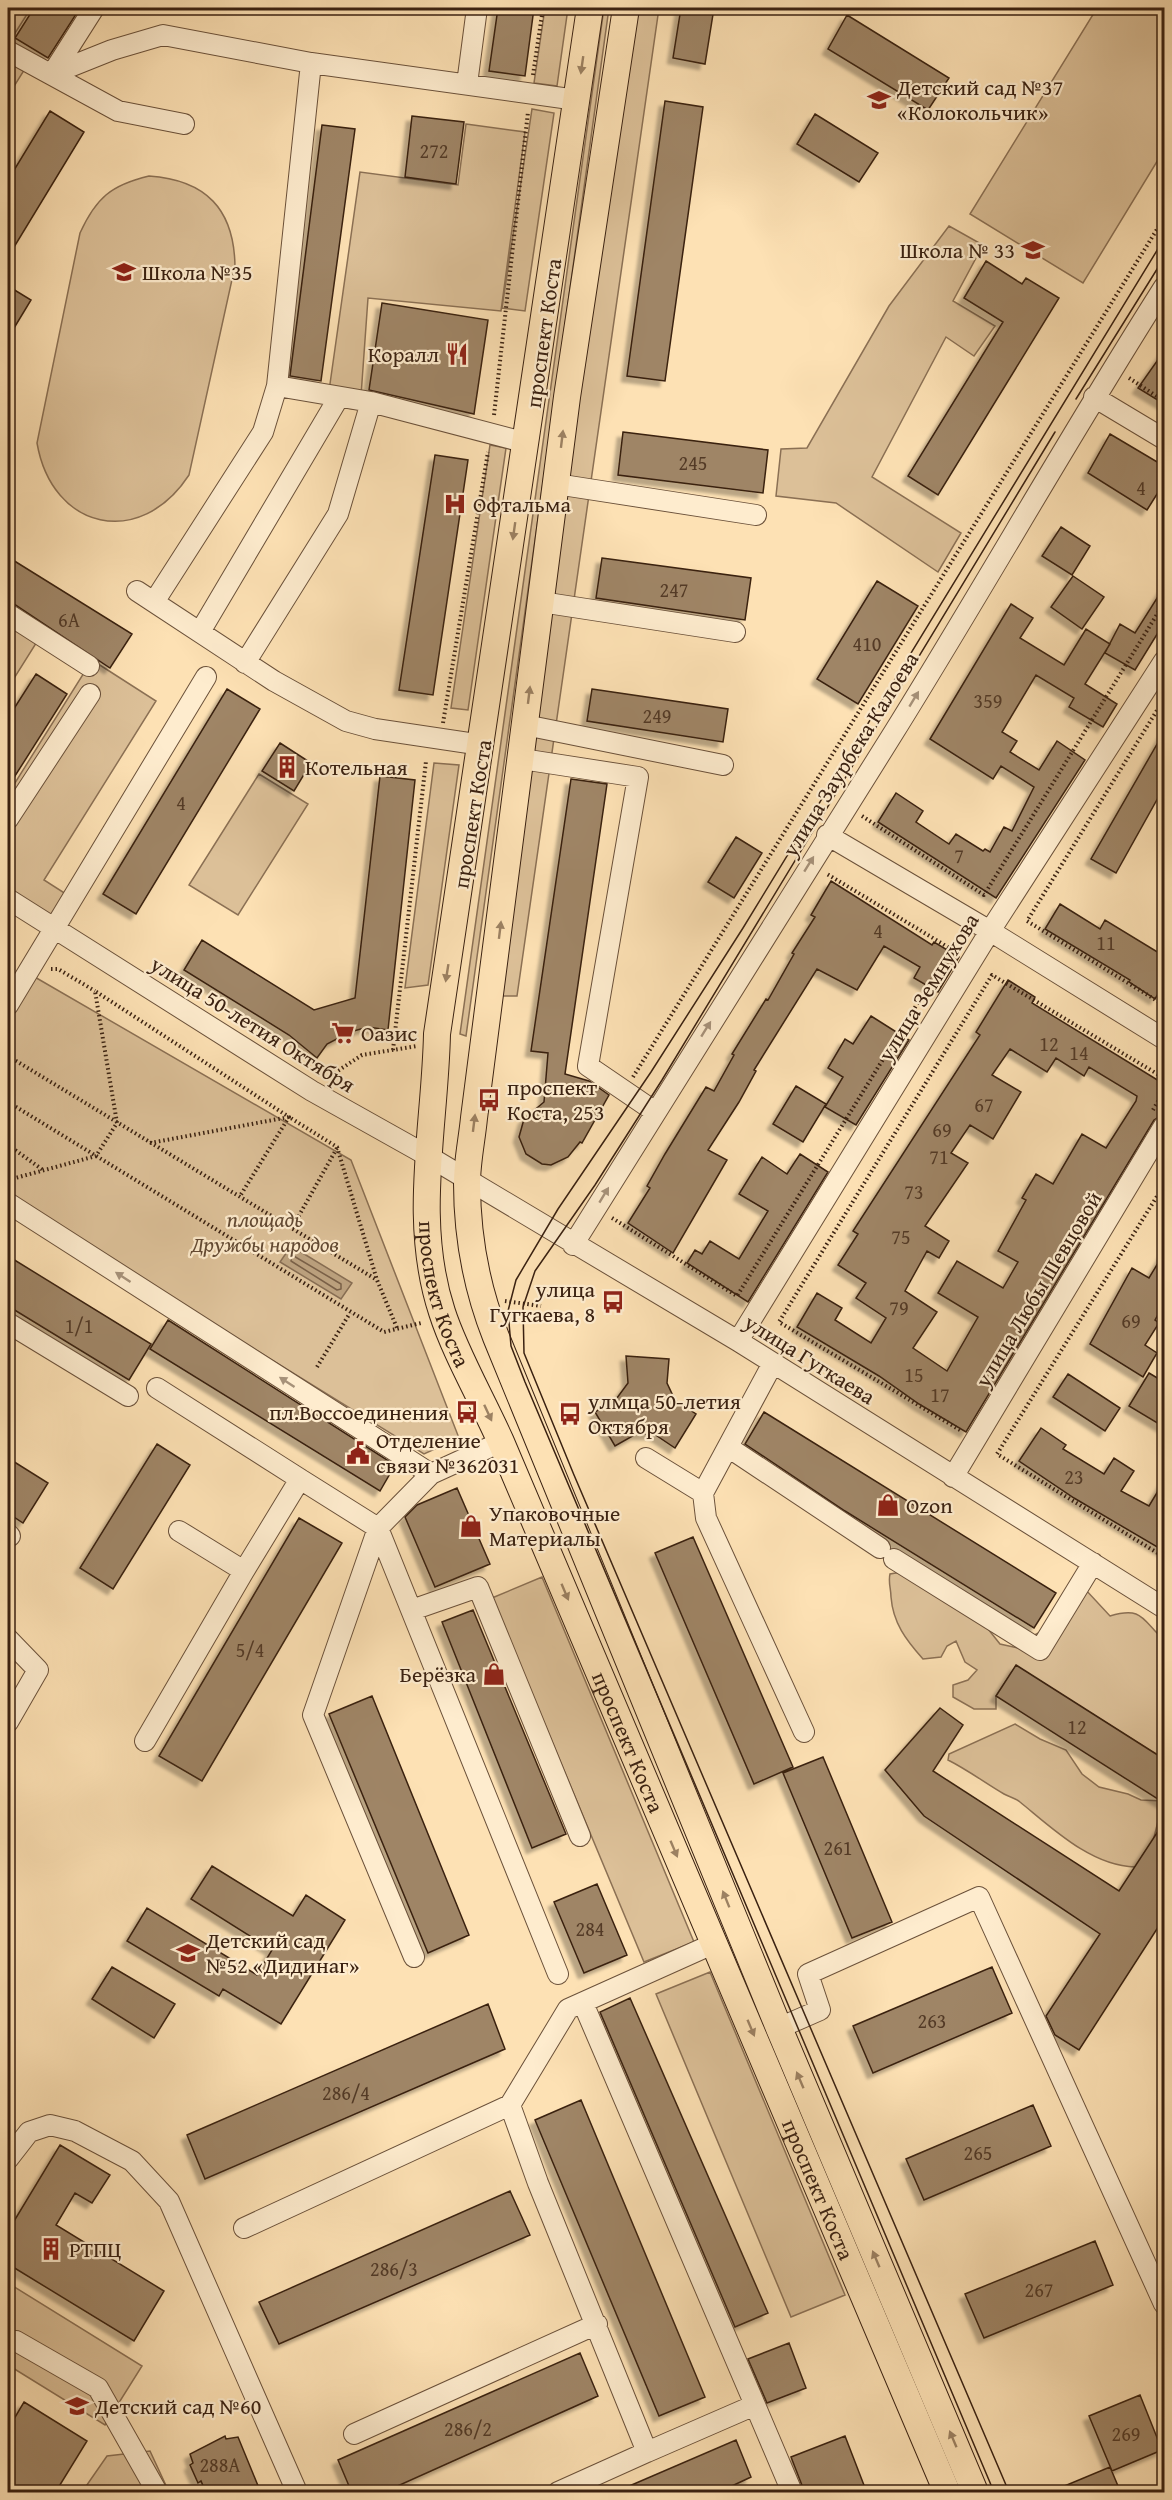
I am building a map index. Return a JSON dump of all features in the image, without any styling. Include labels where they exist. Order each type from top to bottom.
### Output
[{"type":"main road","name":"проспект Коста","points":[[590,8],[482,745],[437,1034],[428,1156],[427,1233],[442,1312],[501,1442],[947,2493]]},
{"type":"main road","name":"проспект Коста","points":[[626,8],[556,484],[466,1181],[471,1237],[483,1304],[778,2028],[975,2493]]},
{"type":"street","points":[[52,74],[94,8]]},
{"type":"street","points":[[467,84],[477,8]]},
{"type":"street","points":[[52,74],[112,50],[164,35],[311,63],[577,100]]},
{"type":"street","points":[[8,51],[118,111],[184,124]]},
{"type":"street","points":[[311,63],[278,386],[263,432],[145,597],[245,663],[346,721],[375,729],[482,745]]},
{"type":"street","name":"улица Заурбека Калоева","points":[[573,1245],[654,1111],[894,732],[1094,397],[1164,287]]},
{"type":"street","points":[[278,386],[371,402],[527,443]]},
{"type":"street","points":[[200,632],[339,397]]},
{"type":"street","points":[[1094,397],[1164,439]]},
{"type":"street","points":[[245,663],[338,514],[371,402]]},
{"type":"street","points":[[556,484],[756,515]]},
{"type":"street","points":[[541,602],[735,632]]},
{"type":"street","points":[[8,614],[89,666]]},
{"type":"street","name":"улица Земнухова","points":[[738,1341],[990,931],[1164,661]]},
{"type":"street","points":[[8,1005],[56,929],[206,677]]},
{"type":"street","points":[[8,819],[90,694]]},
{"type":"street","points":[[525,725],[723,765]]},
{"type":"street","points":[[522,759],[638,777],[588,1066],[654,1111]]},
{"type":"street","points":[[827,835],[990,931],[1164,1039]]},
{"type":"street","name":"улица 50-летия Октября","points":[[8,899],[312,1091],[428,1156]]},
{"type":"street","name":"улица Любы Шевцовой","points":[[953,1477],[1164,1126]]},
{"type":"street","name":"улица Гугкаева","points":[[428,1156],[573,1245],[738,1341],[1164,1608]]},
{"type":"street","points":[[8,1203],[431,1474]]},
{"type":"street","points":[[8,1323],[128,1396]]},
{"type":"street","points":[[773,1363],[703,1493],[706,1518],[804,1732]]},
{"type":"street","points":[[157,1389],[378,1528],[558,1974]]},
{"type":"street","points":[[414,1957],[313,1715],[378,1528],[431,1474],[501,1442]]},
{"type":"street","points":[[728,1447],[887,1553],[1040,1650],[1093,1563]]},
{"type":"street","points":[[646,1458],[703,1493]]},
{"type":"street","points":[[145,1742],[300,1479]]},
{"type":"street","points":[[179,1531],[244,1571]]},
{"type":"street","points":[[412,1610],[478,1587],[580,1836]]},
{"type":"street","points":[[8,1639],[38,1670],[8,1722]]},
{"type":"street","points":[[778,2028],[820,2010],[808,1974],[979,1897],[1164,2304]]},
{"type":"street","points":[[244,2228],[510,2105],[568,2009],[715,1943]]},
{"type":"street","points":[[583,2003],[792,2493]]},
{"type":"street","points":[[510,2105],[538,2183],[647,2452]]},
{"type":"street","points":[[8,2159],[29,2132],[50,2125],[75,2131],[132,2161],[169,2201],[297,2493]]},
{"type":"street","points":[[354,2434],[597,2324]]},
{"type":"street","points":[[16,2341],[98,2388],[157,2493]]},
{"type":"street","points":[[558,2493],[755,2405]]},
{"type":"path","points":[[530,93],[543,8]]},
{"type":"path","points":[[632,1079],[1164,218]]},
{"type":"path","points":[[1125,376],[1164,401]]},
{"type":"path","points":[[858,814],[984,895],[1164,603]]},
{"type":"path","points":[[1164,699],[1027,921],[1164,1005]]},
{"type":"path","points":[[393,1050],[426,761]]},
{"type":"path","points":[[608,1216],[737,1296],[951,949],[823,872]]},
{"type":"path","points":[[49,969],[58,969],[95,991],[337,1147],[376,1280],[397,1328]]},
{"type":"path","points":[[959,1432],[779,1322],[992,975],[1164,1078]]},
{"type":"path","points":[[8,1180],[96,1156],[117,1123],[95,991]]},
{"type":"path","points":[[325,1080],[362,1055],[418,1046]]},
{"type":"path","points":[[8,1056],[376,1280]]},
{"type":"path","points":[[8,1102],[384,1332],[421,1323]]},
{"type":"path","points":[[149,1143],[289,1117]]},
{"type":"path","points":[[240,1196],[289,1117]]},
{"type":"path","points":[[8,1145],[43,1170]]},
{"type":"path","points":[[292,1228],[337,1147]]},
{"type":"path","points":[[1164,1185],[997,1454],[1164,1557]]},
{"type":"path","points":[[501,1300],[541,1306]]},
{"type":"path","points":[[317,1367],[350,1313]]},
{"type":"green space","points":[[8,8],[31,8],[10,41],[33,56],[8,96]]},
{"type":"green space","points":[[545,8],[568,8],[557,86],[534,83]]},
{"type":"green space","points":[[604,8],[609,8],[466,1036],[460,1034]]},
{"type":"green space","points":[[630,8],[659,8],[517,996],[491,996]]},
{"type":"green space","points":[[1097,8],[1164,8],[1164,150],[1083,283],[970,214]]},
{"type":"green space","points":[[532,109],[554,113],[525,311],[502,308]]},
{"type":"green space","points":[[466,124],[525,132],[501,311],[368,298],[360,410],[327,405],[360,172],[458,185]]},
{"type":"green space","points":[[149,176],[186,184],[201,191],[213,201],[229,228],[235,266],[189,475],[169,499],[147,514],[123,521],[100,520],[79,511],[60,495],[46,472],[37,443],[80,233],[92,211],[106,195],[124,184]]},
{"type":"green space","points":[[949,226],[983,245],[953,301],[995,326],[974,356],[946,337],[872,477],[961,533],[938,572],[836,503],[776,496],[781,449],[807,448],[889,306]]},
{"type":"green space","points":[[490,445],[506,448],[468,710],[451,708]]},
{"type":"green space","points":[[8,606],[45,629],[8,688]]},
{"type":"green space","points":[[92,660],[156,701],[44,880],[80,903],[63,929],[8,895],[8,794]]},
{"type":"green space","points":[[434,763],[459,765],[428,985],[405,988]]},
{"type":"green space","points":[[259,774],[308,804],[238,915],[189,885]]},
{"type":"green space","name":"площадь Дружбы народов","points":[[33,976],[351,1160],[459,1438],[424,1454],[8,1197],[8,1016]]},
{"type":"green space","points":[[902,1572],[973,1610],[1000,1644],[1027,1650],[1025,1640],[1050,1627],[1085,1589],[1110,1616],[1129,1613],[1141,1617],[1164,1640],[1164,1753],[1159,1756],[1016,1666],[996,1696],[996,1709],[974,1709],[953,1697],[953,1685],[968,1680],[977,1670],[965,1662],[956,1641],[947,1646],[941,1657],[923,1659],[911,1645],[901,1631],[892,1606],[890,1574]]},
{"type":"green space","points":[[542,1577],[694,1942],[644,1962],[492,1598]]},
{"type":"green space","points":[[1015,1724],[1040,1739],[1066,1750],[1082,1774],[1099,1787],[1128,1794],[1141,1800],[1164,1801],[1164,1817],[1158,1821],[1151,1850],[1135,1867],[1119,1865],[1088,1853],[1059,1834],[1018,1801],[948,1760],[949,1754]]},
{"type":"green space","points":[[710,1972],[845,2295],[791,2317],[656,1994]]},
{"type":"green space","points":[[8,2283],[142,2366],[105,2425],[8,2365]]},
{"type":"green space","points":[[150,2451],[169,2492],[82,2492],[107,2456]]},
{"type":"water","points":[[291,1246],[352,1283],[341,1299],[280,1262]]},
{"type":"building","points":[[34,8],[80,8],[48,58],[15,38]]},
{"type":"building","points":[[498,8],[534,8],[525,76],[489,71]]},
{"type":"building","points":[[681,8],[714,8],[705,64],[673,58]]},
{"type":"building","points":[[847,15],[949,78],[928,110],[828,49]]},
{"type":"building","points":[[665,101],[703,107],[665,381],[627,376]]},
{"type":"building","points":[[50,111],[84,132],[8,257],[8,180]]},
{"type":"building","points":[[815,114],[878,153],[859,182],[797,144]]},
{"type":"building","points":[[412,116],[464,122],[456,184],[405,177]]},
{"type":"building","points":[[322,125],[355,129],[321,381],[290,376]]},
{"type":"building","points":[[986,261],[1022,284],[1026,278],[1059,298],[938,495],[908,476],[1003,322],[964,298]]},
{"type":"building","points":[[8,286],[31,300],[8,338]]},
{"type":"building","points":[[382,303],[488,320],[474,414],[369,390]]},
{"type":"building","points":[[1164,351],[1164,404],[1138,388]]},
{"type":"building","points":[[623,432],[768,450],[763,493],[618,475]]},
{"type":"building","points":[[1110,434],[1164,466],[1164,483],[1147,510],[1088,473]]},
{"type":"building","points":[[435,455],[468,460],[433,695],[399,690]]},
{"type":"building","points":[[1061,527],[1090,546],[1072,575],[1042,556]]},
{"type":"building","points":[[8,557],[132,634],[110,668],[8,602]]},
{"type":"building","points":[[602,558],[751,578],[745,620],[596,598]]},
{"type":"building","points":[[1073,576],[1104,597],[1082,629],[1051,607]]},
{"type":"building","points":[[877,581],[918,606],[858,704],[817,679]]},
{"type":"building","points":[[1164,587],[1164,623],[1135,670],[1105,653],[1120,624],[1135,633]]},
{"type":"building","points":[[1011,604],[1033,618],[1020,638],[1064,665],[1086,629],[1110,644],[1085,684],[1117,704],[1103,727],[1069,707],[1074,698],[1036,675],[1002,732],[1017,741],[1010,752],[1039,770],[1057,741],[1085,760],[996,898],[878,822],[896,793],[923,811],[916,822],[949,844],[956,834],[983,851],[985,849],[990,852],[1004,827],[1012,831],[1034,787],[1001,766],[993,779],[930,739]]},
{"type":"building","points":[[36,674],[67,694],[8,787],[8,718]]},
{"type":"building","points":[[227,689],[260,709],[136,914],[103,894]]},
{"type":"building","points":[[592,689],[728,709],[723,742],[587,721]]},
{"type":"building","points":[[1164,732],[1164,787],[1116,873],[1091,859]]},
{"type":"building","name":"Котельная","points":[[280,743],[311,763],[294,791],[262,771]]},
{"type":"building","points":[[380,776],[415,780],[388,1030],[368,1027],[350,1032],[327,1044],[317,1058],[289,1035],[184,970],[202,940],[314,1010],[355,998]]},
{"type":"building","points":[[571,779],[607,784],[565,1074],[589,1081],[609,1095],[582,1143],[580,1142],[568,1157],[551,1165],[542,1164],[526,1154],[519,1137],[524,1119],[544,1102],[548,1053],[531,1051]]},
{"type":"building","points":[[736,837],[762,853],[734,898],[708,882]]},
{"type":"building","points":[[831,881],[932,945],[934,942],[959,957],[938,992],[914,978],[920,967],[884,946],[857,990],[817,969],[754,1070],[756,1071],[739,1102],[708,1150],[727,1160],[673,1253],[628,1223],[650,1188],[647,1186],[665,1154],[706,1087],[714,1091],[734,1055],[732,1054],[766,999],[768,1000],[794,954],[792,953],[815,917],[811,915]]},
{"type":"building","points":[[1060,904],[1100,929],[1105,920],[1164,956],[1164,984],[1155,999],[1129,982],[1130,980],[1045,929]]},
{"type":"building","points":[[1008,980],[1035,997],[1032,1003],[1164,1084],[1164,1114],[1154,1120],[966,1432],[797,1327],[817,1293],[842,1308],[835,1320],[871,1343],[886,1318],[856,1298],[866,1283],[838,1265],[858,1234],[853,1231],[980,1035],[976,1032]],"holes":[[[1010,1049],[1047,1072],[1056,1058],[1084,1076],[1089,1067],[1137,1096],[1136,1101],[1106,1148],[1082,1134],[1053,1184],[1036,1174],[1022,1198],[1026,1200],[998,1251],[1018,1262],[1003,1288],[957,1261],[938,1293],[978,1317],[947,1371],[913,1348],[937,1312],[905,1291],[927,1251],[939,1258],[949,1241],[925,1226],[968,1163],[951,1153],[970,1125],[993,1139],[1021,1092],[992,1075]]]},
{"type":"building","points":[[871,1016],[909,1040],[856,1125],[825,1107],[843,1077],[828,1068],[845,1039],[853,1044]]},
{"type":"building","points":[[796,1086],[826,1104],[803,1142],[773,1124]]},
{"type":"building","points":[[800,1154],[828,1172],[748,1302],[687,1263],[695,1250],[702,1254],[710,1241],[739,1259],[768,1211],[739,1194],[762,1157],[787,1174]]},
{"type":"building","points":[[1164,1253],[1164,1304],[1155,1320],[1159,1323],[1145,1345],[1157,1353],[1143,1377],[1090,1344],[1132,1268],[1149,1278]]},
{"type":"building","points":[[8,1256],[151,1344],[129,1380],[8,1306]]},
{"type":"building","points":[[168,1320],[395,1465],[380,1491],[150,1349]]},
{"type":"building","points":[[626,1356],[669,1359],[667,1383],[675,1400],[696,1414],[675,1448],[654,1434],[636,1434],[615,1446],[595,1412],[617,1398],[628,1383]]},
{"type":"building","points":[[1149,1373],[1164,1382],[1164,1427],[1129,1406]]},
{"type":"building","points":[[1068,1374],[1120,1408],[1105,1431],[1053,1397]]},
{"type":"building","points":[[764,1412],[1056,1593],[1034,1628],[845,1511],[745,1444]]},
{"type":"building","points":[[1041,1428],[1066,1445],[1063,1449],[1104,1474],[1114,1458],[1134,1471],[1121,1491],[1149,1506],[1164,1481],[1164,1551],[1074,1498],[1019,1461]]},
{"type":"building","points":[[157,1444],[190,1465],[113,1589],[80,1568]]},
{"type":"building","points":[[8,1458],[48,1483],[23,1523],[8,1513]]},
{"type":"building","points":[[457,1488],[490,1564],[435,1587],[405,1517],[417,1505]]},
{"type":"building","points":[[299,1518],[342,1543],[202,1781],[159,1756]]},
{"type":"building","points":[[693,1537],[793,1767],[754,1784],[655,1553]]},
{"type":"building","points":[[473,1610],[566,1834],[532,1848],[442,1622]]},
{"type":"building","points":[[1016,1665],[1164,1759],[1164,1803],[996,1696]]},
{"type":"building","points":[[372,1696],[469,1935],[428,1953],[329,1714]]},
{"type":"building","points":[[940,1708],[963,1725],[933,1771],[1119,1891],[1164,1822],[1164,1918],[1079,2050],[1055,2035],[1046,2016],[1100,1934],[924,1816],[885,1770]]},
{"type":"building","points":[[823,1757],[892,1922],[852,1938],[783,1773]]},
{"type":"building","points":[[212,1866],[293,1916],[306,1895],[345,1920],[281,2024],[223,1989],[219,1996],[127,1941],[147,1908],[257,1975],[272,1950],[191,1899]]},
{"type":"building","points":[[597,1884],[627,1955],[584,1973],[554,1902]]},
{"type":"building","points":[[112,1967],[175,2004],[154,2038],[92,1999]]},
{"type":"building","points":[[992,1967],[1012,2013],[873,2073],[853,2026]]},
{"type":"building","points":[[630,1998],[768,2313],[735,2327],[600,2012]]},
{"type":"building","points":[[488,2004],[505,2049],[205,2179],[187,2135]]},
{"type":"building","points":[[581,2100],[705,2397],[659,2416],[535,2120]]},
{"type":"building","points":[[1033,2105],[1051,2146],[924,2200],[906,2159]]},
{"type":"building","name":"РТПЦ","points":[[60,2145],[110,2175],[92,2203],[75,2193],[56,2225],[164,2291],[134,2341],[8,2264],[8,2231]]},
{"type":"building","points":[[510,2191],[530,2235],[279,2344],[259,2302]]},
{"type":"building","points":[[1095,2241],[1113,2285],[984,2338],[965,2294]]},
{"type":"building","points":[[789,2343],[806,2388],[767,2403],[748,2359]]},
{"type":"building","points":[[580,2353],[598,2396],[382,2493],[352,2493],[338,2460]]},
{"type":"building","points":[[1140,2395],[1162,2450],[1112,2471],[1089,2416]]},
{"type":"building","points":[[24,2402],[87,2441],[55,2493],[8,2493],[8,2429]]},
{"type":"building","points":[[225,2436],[226,2439],[238,2437],[261,2493],[206,2493],[201,2481],[198,2483],[190,2465],[193,2463],[190,2454]]},
{"type":"building","points":[[845,2436],[867,2493],[805,2493],[791,2457]]},
{"type":"building","points":[[736,2440],[751,2477],[717,2493],[613,2493]]},
{"type":"building","points":[[1110,2467],[1121,2493],[1050,2493],[1050,2492]]},
{"type":"tram line","points":[[994,2492],[525,1382],[511,1346],[508,1311],[516,1280],[558,1209],[651,1072],[743,928],[1164,239]]},
{"type":"tram line","points":[[1076,399],[1164,258]]},
{"type":"tram line","points":[[1009,2492],[574,1475],[524,1353],[523,1307],[535,1271],[595,1185],[662,1080],[1055,432]]},
{"type":"place","name":"Детский сад №37 «Колокольчик»","points":[[879,100]]},
{"type":"place","name":"Школа № 33","points":[[1033,250]]},
{"type":"place","name":"Школа №35","points":[[124,272]]},
{"type":"place","name":"Коралл","points":[[457,354]]},
{"type":"place","name":"Офтальма","points":[[455,504]]},
{"type":"place","name":"Котельная","points":[[287,767]]},
{"type":"place","name":"Оазис","points":[[343,1033]]},
{"type":"place","name":"проспект Коста, 253","points":[[489,1100]]},
{"type":"place","name":"улица Гугкаева, 8","points":[[613,1302]]},
{"type":"place","name":"пл.Воссоединения","points":[[467,1412]]},
{"type":"place","name":"улмца 50-летия Октября","points":[[570,1414]]},
{"type":"place","name":"Отделение связи №362031","points":[[358,1453]]},
{"type":"place","name":"Ozon","points":[[888,1505]]},
{"type":"place","name":"Упаковочные Материалы","points":[[471,1526]]},
{"type":"place","name":"Берёзка","points":[[494,1674]]},
{"type":"place","name":"Детский сад №52 «Дидинаг»","points":[[188,1953]]},
{"type":"place","name":"РТПЦ","points":[[51,2249]]},
{"type":"place","name":"Детский сад №60","points":[[77,2406]]}]
